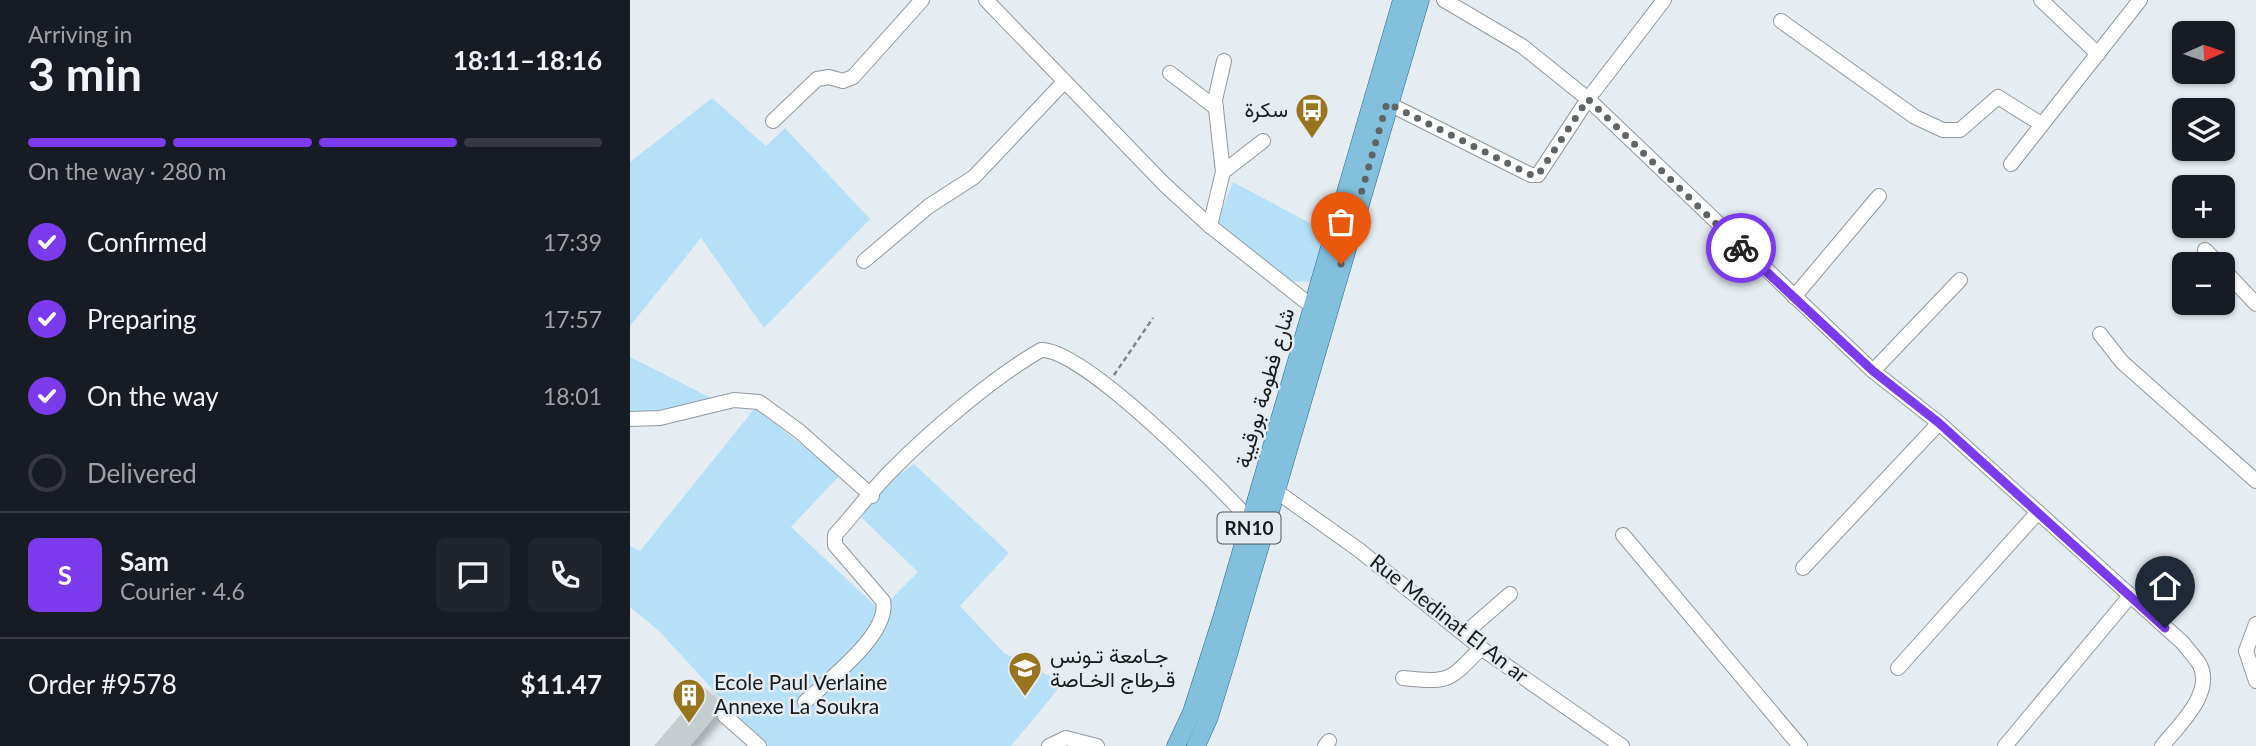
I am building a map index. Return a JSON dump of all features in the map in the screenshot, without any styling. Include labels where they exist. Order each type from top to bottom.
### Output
[{"type":"main road","name":"شارع فطومة بورقيبة","points":[[1196,746],[1209,717],[1276,491],[1319,312],[1402,0]]},
{"type":"main road","name":"شارع فطومة بورقيبة","points":[[1176,746],[1192,712],[1420,0]]},
{"type":"street","points":[[773,121],[817,79],[829,77],[843,81],[853,77],[922,0]]},
{"type":"street","points":[[986,0],[1165,185],[1210,226],[1319,312]]},
{"type":"street","points":[[1444,0],[1522,46],[1588,99],[1873,371],[1939,423],[2183,643],[2200,666],[2204,684],[2190,712],[2162,746]]},
{"type":"street","points":[[1387,103],[1531,175],[1538,175],[1588,99],[1664,0]]},
{"type":"street","points":[[2041,0],[2098,54]]},
{"type":"street","points":[[2011,164],[2140,0]]},
{"type":"street","points":[[1781,21],[1915,117],[1935,128],[1960,130],[1998,97],[2041,124]]},
{"type":"street","points":[[1210,226],[1223,172],[1216,108],[1224,61]]},
{"type":"street","points":[[1170,73],[1216,108]]},
{"type":"street","points":[[864,261],[929,206],[974,177],[1064,82]]},
{"type":"street","points":[[1223,172],[1263,141]]},
{"type":"street","points":[[1794,297],[1879,196]]},
{"type":"street","points":[[1873,371],[1960,280]]},
{"type":"street","points":[[2235,282],[2256,304]]},
{"type":"street","points":[[2100,334],[2122,362],[2256,481]]},
{"type":"street","points":[[805,702],[858,652],[882,622],[885,612],[883,601],[832,540],[872,496],[889,472],[966,405],[1041,350],[1052,352],[1106,386],[1189,456],[1251,521]]},
{"type":"street","points":[[630,419],[660,418],[734,400],[760,402],[799,431],[872,496]]},
{"type":"street","points":[[1802,568],[1939,423]]},
{"type":"street","name":"Rue Medinat El An ar","points":[[1276,491],[1359,550],[1481,648],[1622,746]]},
{"type":"street","points":[[1898,667],[2038,512]]},
{"type":"street","points":[[1623,535],[1800,746]]},
{"type":"street","points":[[1464,634],[1510,594]]},
{"type":"street","points":[[2005,746],[2130,596]]},
{"type":"street","points":[[2256,624],[2246,651],[2256,681]]},
{"type":"street","points":[[1403,678],[1437,682],[1453,677],[1481,648]]},
{"type":"street","points":[[725,716],[759,746]]},
{"type":"street","points":[[1049,746],[1066,738],[1097,746]]},
{"type":"path","points":[[1106,386],[1153,318]]},
{"type":"shaded area","points":[[712,98],[766,146],[785,128],[870,219],[764,328],[701,238],[630,326],[630,162]]},
{"type":"shaded area","points":[[1233,182],[1327,232],[1312,282],[1288,281],[1217,221]]},
{"type":"shaded area","points":[[630,357],[721,403],[630,422]]},
{"type":"shaded area","points":[[755,408],[840,475],[791,527],[880,610],[918,572],[862,518],[878,489],[914,464],[1009,553],[960,606],[1004,653],[1063,683],[1011,746],[765,746],[658,630],[630,607],[630,546],[640,551]]},
{"type":"building","name":"Ecole Paul Verlaine Annexe La Soukra","points":[[704,687],[724,705],[690,746],[654,746]]},
{"type":"way so far","points":[[1341,264],[1387,103],[1531,175],[1538,175],[1588,99],[1741,248]]},
{"type":"place","name":"سكرة","points":[[1312,140]]},
{"type":"place","name":"جـامعة تـونس قـرطاج الخـاصة","points":[[1025,698]]},
{"type":"place","name":"Ecole Paul Verlaine Annexe La Soukra","points":[[689,725]]},
{"type":"route","points":[[1741,248],[1873,371],[1939,423],[2165,628]]}]
